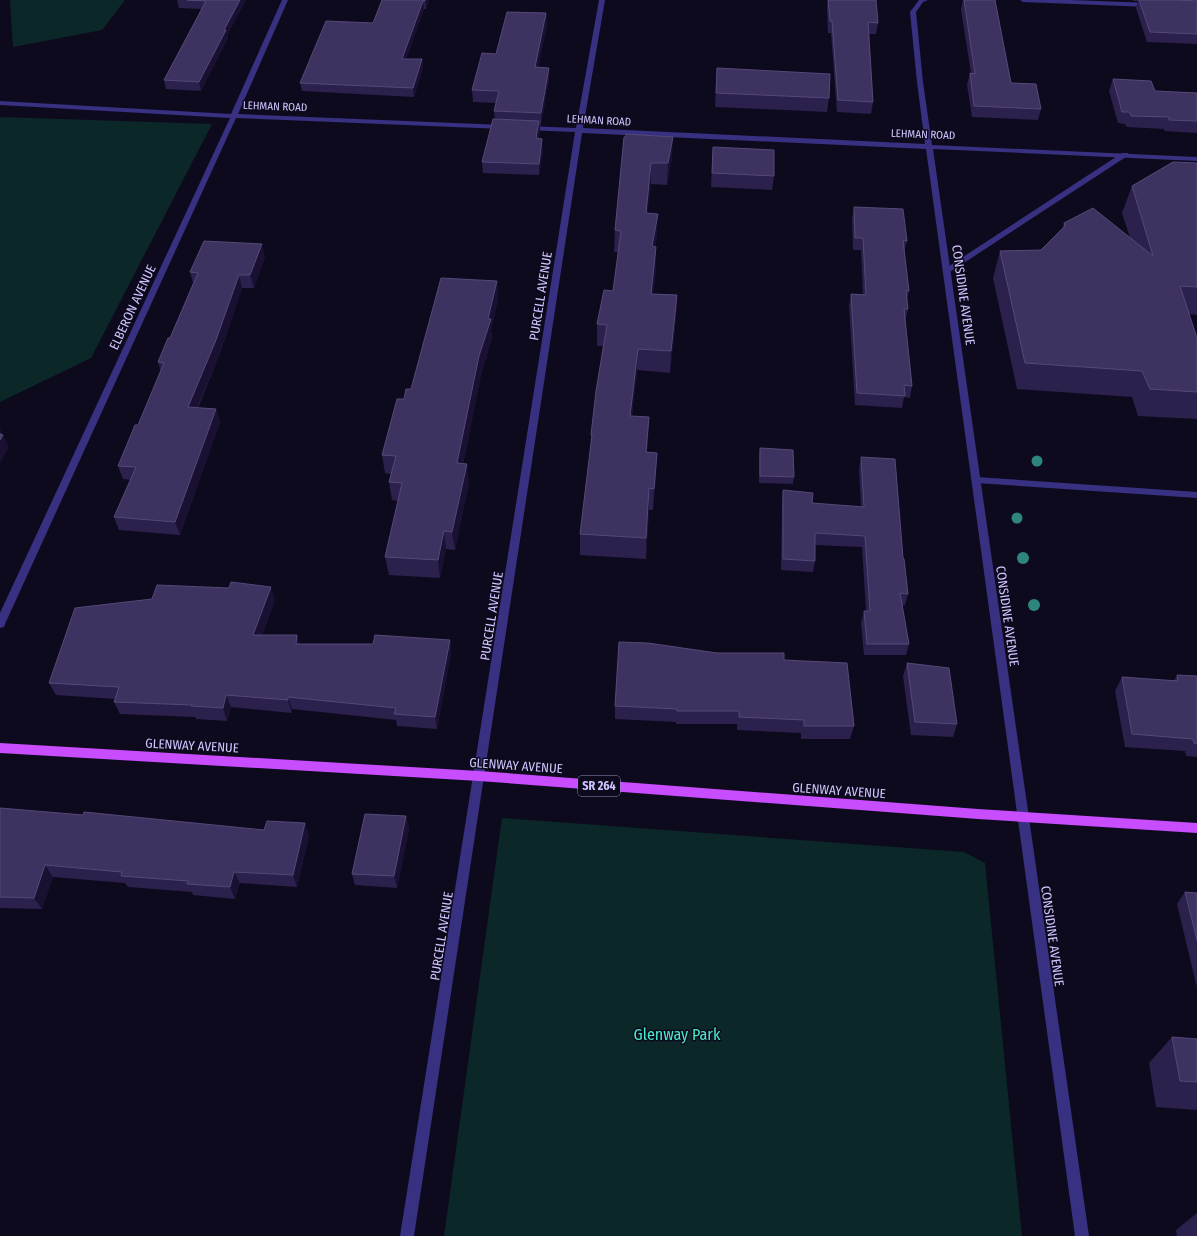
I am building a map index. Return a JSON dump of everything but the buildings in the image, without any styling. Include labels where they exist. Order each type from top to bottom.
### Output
[{"type":"main road","name":"GLENWAY AVENUE","points":[[0,748],[479,776],[1022,818],[1197,828]]},
{"type":"street","name":"ELBERON AVENUE","points":[[0,624],[234,116],[285,0]]},
{"type":"street","name":"PURCELL AVENUE","points":[[407,1236],[578,130],[602,0]]},
{"type":"street","name":"CONSIDINE AVENUE","points":[[923,0],[913,12],[920,82],[1022,818],[1082,1236]]},
{"type":"street","points":[[1023,0],[1158,6]]},
{"type":"street","name":"LEHMAN ROAD","points":[[0,103],[234,116],[513,127]]},
{"type":"street","name":"LEHMAN ROAD","points":[[521,127],[1197,159]]},
{"type":"street","points":[[947,270],[1125,155]]},
{"type":"street","points":[[976,480],[1197,495]]},
{"type":"green space","points":[[10,0],[125,0],[102,30],[13,47]]},
{"type":"green space","points":[[0,117],[212,124],[91,358],[0,402]]},
{"type":"green space","name":"Glenway Park","points":[[502,818],[964,852],[985,863],[1022,1236],[444,1236]]}]
